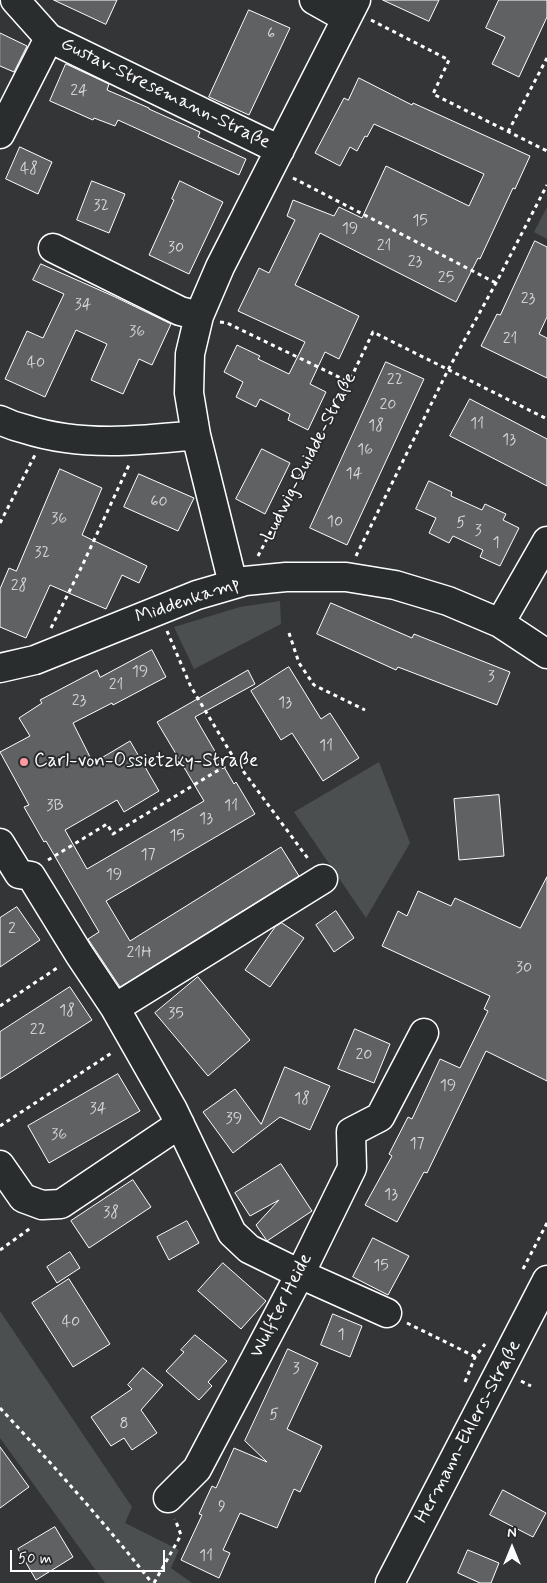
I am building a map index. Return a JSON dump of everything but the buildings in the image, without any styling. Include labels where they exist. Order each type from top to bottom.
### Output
[{"type":"street","name":"Gustav-Stresemann-Straße","points":[[15,0],[49,38],[276,159]]},
{"type":"street","points":[[314,0],[351,9]]},
{"type":"street","name":"Gustav-Stresemann-Straße","points":[[239,583],[196,435],[189,394],[190,354],[199,316],[220,267],[351,9]]},
{"type":"street","name":"Gustav-Stresemann-Straße","points":[[0,134],[49,38]]},
{"type":"street","points":[[53,248],[180,310],[199,316]]},
{"type":"street","points":[[0,420],[45,436],[95,442],[140,441],[196,435]]},
{"type":"street","points":[[500,623],[547,541]]},
{"type":"street","name":"Middenkamp","points":[[0,668],[35,660],[197,595],[239,583],[286,577],[346,577],[395,585],[448,601],[500,623],[547,654]]},
{"type":"street","points":[[0,843],[17,879],[79,954],[115,1008],[180,1124],[232,1233],[249,1249],[387,1313]]},
{"type":"street","points":[[115,1008],[323,879]]},
{"type":"street","name":"Wulfter Heide","points":[[168,1498],[197,1469],[300,1274],[352,1168],[351,1132],[380,1117],[424,1032]]},
{"type":"street","points":[[0,1165],[23,1198],[40,1214],[61,1204],[180,1124]]},
{"type":"street","name":"Hermann-Ehlers-Straße","points":[[390,1583],[547,1280]]},
{"type":"path","points":[[351,9],[449,60],[433,94],[547,151]]},
{"type":"path","points":[[508,132],[547,58]]},
{"type":"path","name":"Gustav-Stresemann-Straße","points":[[276,159],[496,283]]},
{"type":"path","points":[[346,577],[448,370],[547,185]]},
{"type":"path","points":[[199,316],[227,323],[348,382]]},
{"type":"path","name":"Ludwig-Quidde-Straße","points":[[239,583],[373,332],[448,370]]},
{"type":"path","points":[[448,370],[547,419]]},
{"type":"path","points":[[0,523],[45,436]]},
{"type":"path","points":[[35,660],[82,566],[140,441]]},
{"type":"path","points":[[158,610],[191,687],[235,760],[323,879]]},
{"type":"path","points":[[289,633],[299,663],[314,685],[365,710]]},
{"type":"path","points":[[17,879],[107,824],[113,834],[235,760]]},
{"type":"path","points":[[0,1006],[79,954]]},
{"type":"path","points":[[0,1126],[132,1040]]},
{"type":"path","points":[[0,1250],[40,1214]]},
{"type":"path","points":[[387,1313],[531,1386]]},
{"type":"path","points":[[0,1408],[80,1494],[153,1583],[181,1535],[168,1498]]},
{"type":"shaded area","points":[[547,207],[547,239],[534,232]]},
{"type":"shaded area","points":[[280,601],[281,624],[194,669],[174,627],[240,607]]},
{"type":"shaded area","points":[[379,762],[410,843],[366,918],[294,812]]},
{"type":"shaded area","points":[[0,1311],[132,1507],[125,1523],[179,1550],[171,1568],[192,1583],[105,1583],[0,1438]]},
{"type":"place","name":"Carl-von-Ossietzky-Straße","points":[[24,762]]}]
